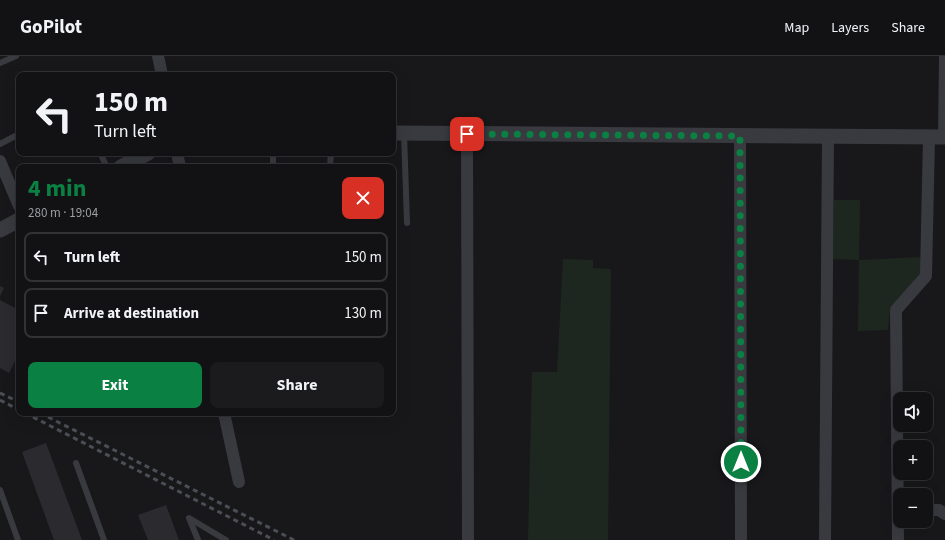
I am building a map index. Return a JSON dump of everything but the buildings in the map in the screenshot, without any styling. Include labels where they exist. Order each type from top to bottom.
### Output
[{"type":"street","points":[[158,56],[161,72]]},
{"type":"street","points":[[899,488],[896,310],[926,276],[939,137],[944,56]]},
{"type":"street","points":[[398,133],[939,137]]},
{"type":"street","points":[[467,134],[468,540]]},
{"type":"street","points":[[740,136],[741,540]]},
{"type":"street","points":[[826,540],[828,136]]},
{"type":"street","points":[[127,164],[142,156]]},
{"type":"street","points":[[0,161],[16,199]]},
{"type":"street","points":[[0,230],[16,222]]},
{"type":"street","points":[[225,416],[239,482]]},
{"type":"street","points":[[933,510],[939,510],[945,514]]},
{"type":"street","points":[[898,528],[898,540]]},
{"type":"lane","points":[[0,63],[16,56]]},
{"type":"lane","points":[[398,133],[407,223]]},
{"type":"lane","points":[[0,144],[16,136]]},
{"type":"lane","points":[[76,463],[104,540]]},
{"type":"lane","points":[[0,490],[18,540]]},
{"type":"lane","points":[[198,540],[189,518],[226,540]]},
{"type":"shaded area","points":[[834,200],[860,200],[859,260],[833,259]]},
{"type":"shaded area","points":[[921,257],[921,273],[890,309],[888,330],[858,331],[859,260]]},
{"type":"shaded area","points":[[563,259],[593,260],[593,268],[611,269],[608,540],[528,540],[532,372],[557,372]]},
{"type":"railway","points":[[0,393],[16,401]]},
{"type":"railway","points":[[0,400],[16,408]]},
{"type":"railway","points":[[31,416],[274,540]]},
{"type":"railway","points":[[46,416],[294,540]]},
{"type":"route","points":[[467,134],[740,136],[741,462]]}]
